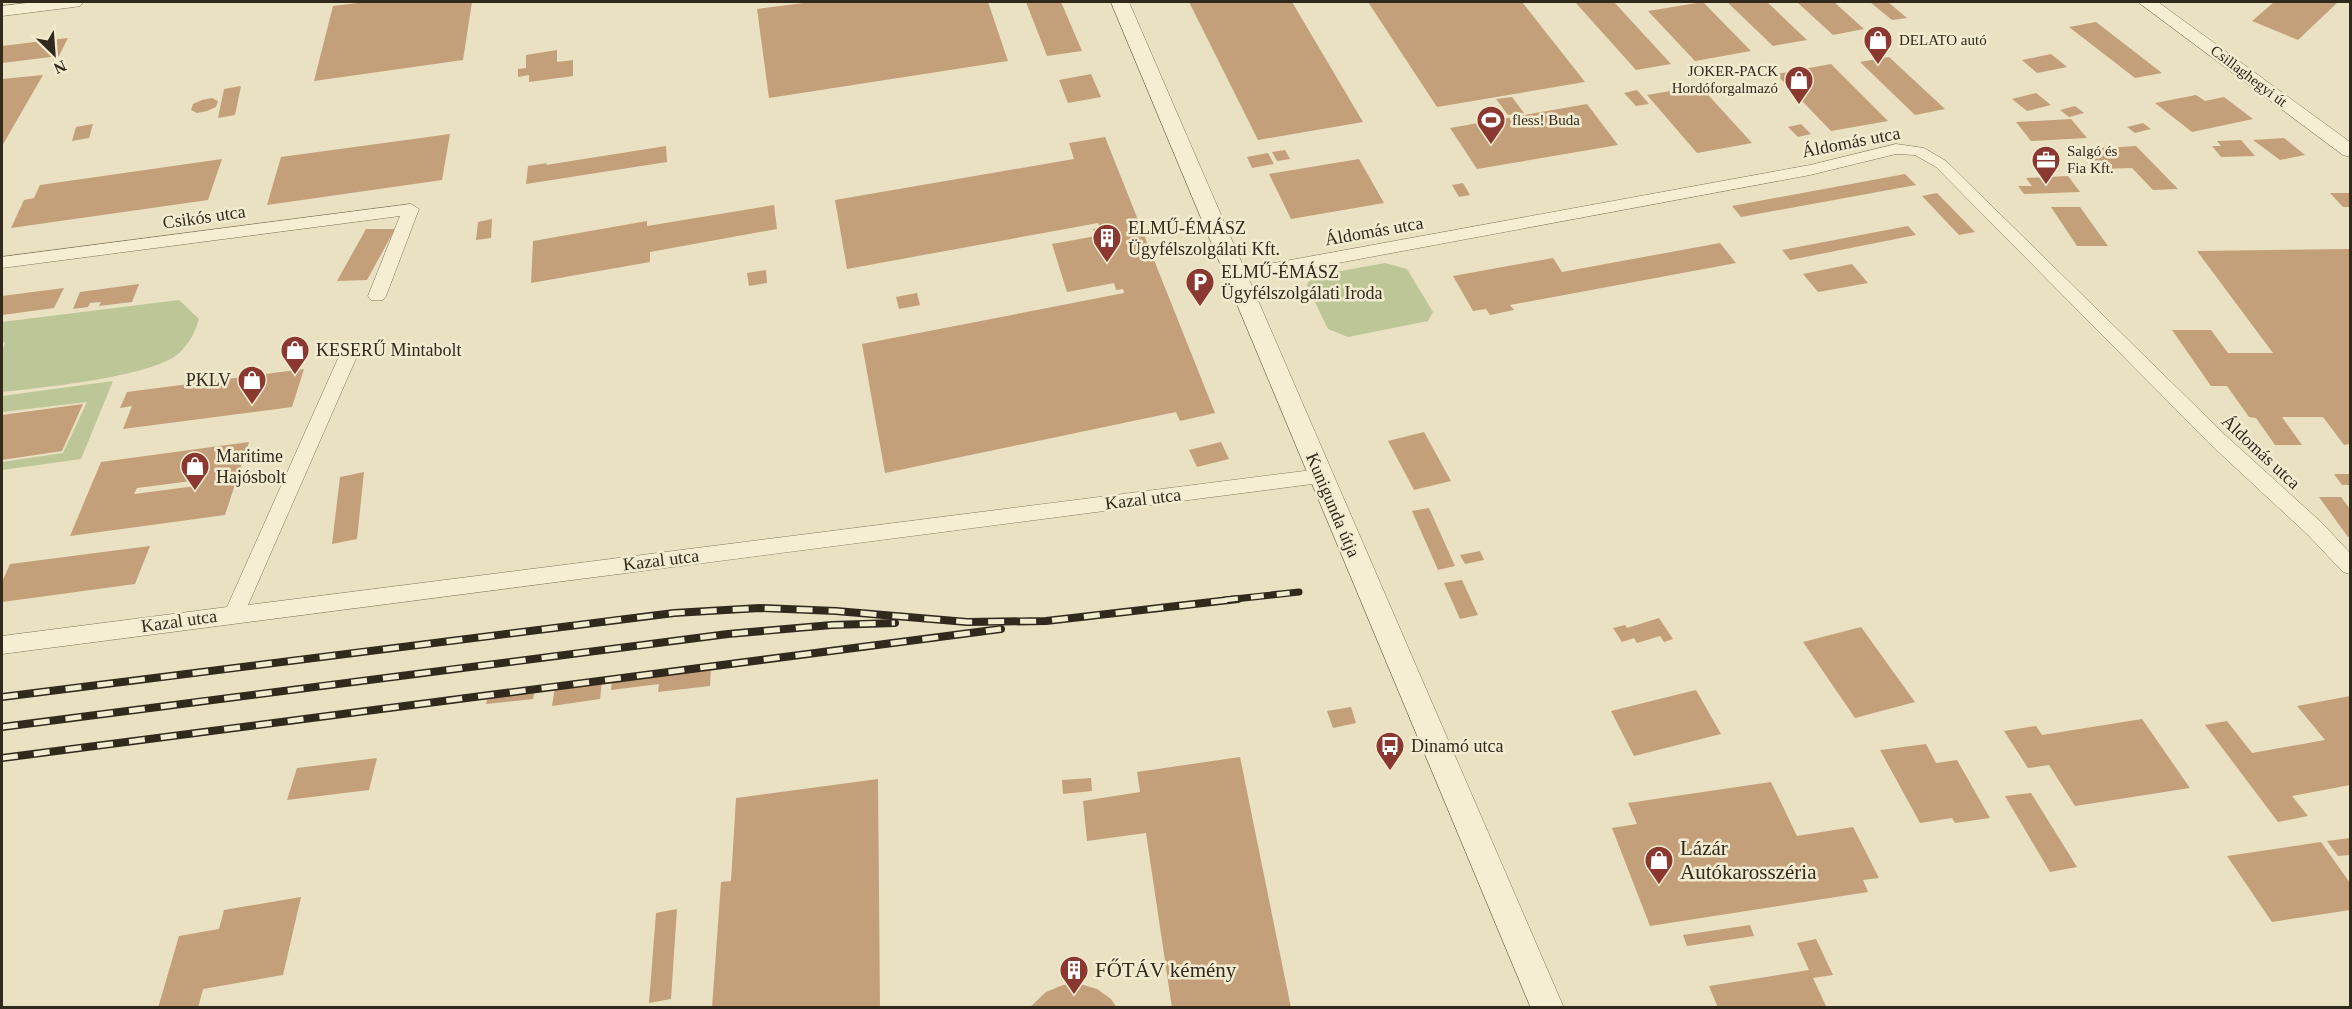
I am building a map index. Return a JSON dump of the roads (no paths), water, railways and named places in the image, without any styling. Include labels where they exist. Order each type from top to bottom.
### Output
[{"type":"street","points":[[2,11],[74,2]]},
{"type":"street","name":"Kunigunda útja","points":[[1120,2],[1548,1008]]},
{"type":"street","name":"Csillaghegyi út","points":[[2148,2],[2350,151]]},
{"type":"street","name":"Áldomás utca","points":[[1236,276],[1810,170],[1896,149],[1919,151],[1941,164],[2217,439],[2315,529],[2350,566]]},
{"type":"street","name":"Csikós utca","points":[[2,263],[411,209],[377,296]]},
{"type":"street","points":[[234,614],[349,354]]},
{"type":"street","name":"Kazal utca","points":[[2,645],[1320,476]]},
{"type":"railway","points":[[1225,600],[1299,592]]},
{"type":"railway","points":[[2,697],[674,613],[760,608],[836,611],[967,622],[1046,621],[1238,599]]},
{"type":"railway","points":[[2,727],[728,634],[832,625],[895,623]]},
{"type":"railway","points":[[2,758],[1001,629]]},
{"type":"place","name":"DELATO autó","points":[[1878,66]]},
{"type":"place","name":"JOKER-PACK Hordóforgalmazó","points":[[1799,106]]},
{"type":"place","name":"fless! Buda","points":[[1491,146]]},
{"type":"place","name":"Salgó és Fia Kft.","points":[[2046,186]]},
{"type":"place","name":"ELMŰ-ÉMÁSZ Ügyfélszolgálati Kft.","points":[[1107,264]]},
{"type":"place","name":"ELMŰ-ÉMÁSZ Ügyfélszolgálati Iroda","points":[[1200,308]]},
{"type":"place","name":"KESERŰ Mintabolt","points":[[295,376]]},
{"type":"place","name":"PKLV","points":[[252,406]]},
{"type":"place","name":"Maritime Hajósbolt","points":[[195,492]]},
{"type":"place","name":"Dinamó utca","points":[[1390,772]]},
{"type":"place","name":"Lázár Autókarosszéria","points":[[1659,886]]},
{"type":"place","name":"FŐTÁV kémény","points":[[1074,996]]}]
